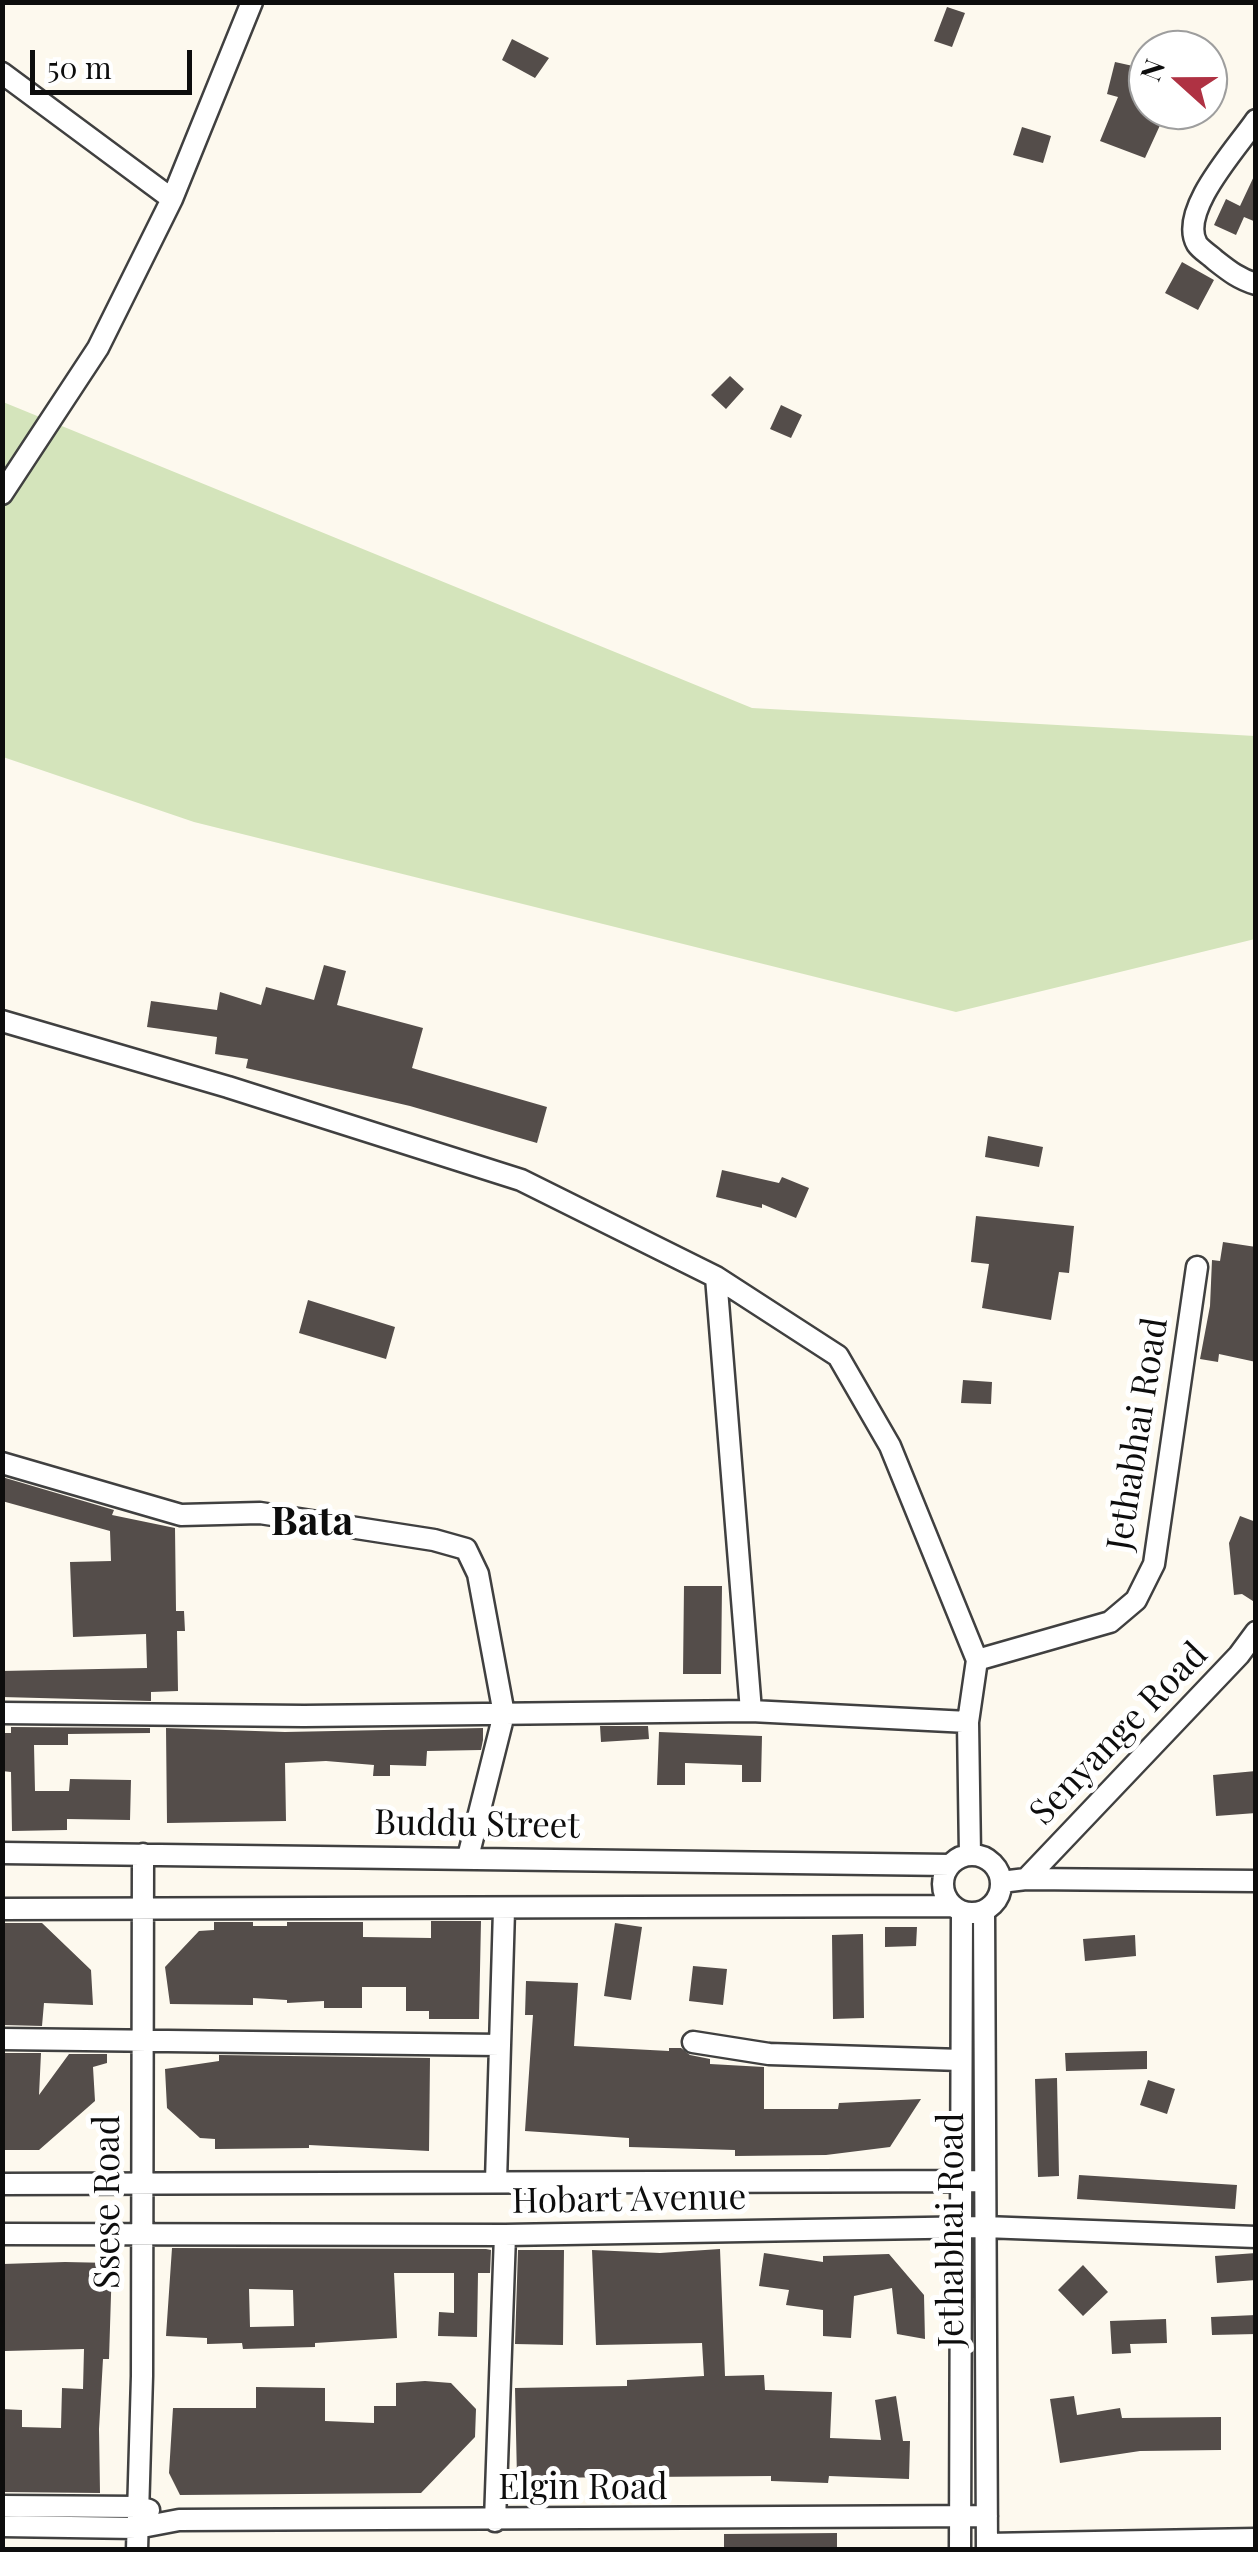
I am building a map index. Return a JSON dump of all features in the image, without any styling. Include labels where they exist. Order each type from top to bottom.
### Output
[{"type":"street","points":[[2,494],[98,348],[172,198],[252,2]]},
{"type":"street","points":[[2,73],[172,198]]},
{"type":"street","points":[[1256,120],[1204,192],[1193,213],[1192,225],[1198,245],[1237,278],[1256,284]]},
{"type":"street","points":[[2,1021],[228,1087],[521,1180],[716,1277],[838,1356],[890,1446],[977,1660],[968,1722],[970,1855]]},
{"type":"street","name":"Jethabhai Road","points":[[977,1660],[1110,1622],[1136,1600],[1154,1564],[1196,1267]]},
{"type":"street","points":[[716,1277],[751,1711]]},
{"type":"street","points":[[2,1463],[181,1515],[260,1513],[434,1540],[466,1549],[478,1574],[504,1714],[468,1857]]},
{"type":"street","name":"Senyange Road","points":[[1026,1879],[1248,1654],[1256,1632]]},
{"type":"street","points":[[2,1713],[304,1716],[751,1711],[968,1722]]},
{"type":"street","name":"Buddu Street","points":[[2,1853],[950,1865]]},
{"type":"street","name":"Ssese Road","points":[[137,2550],[143,1854]]},
{"type":"street","points":[[2,1909],[984,1910],[999,1894],[1001,1882],[991,1862],[970,1855],[950,1865],[943,1886],[945,1897],[957,1909]]},
{"type":"street","points":[[1001,1882],[1256,1882]]},
{"type":"street","name":"Jethabhai Road","points":[[957,1909],[962,2227],[960,2550]]},
{"type":"street","points":[[496,2182],[504,1910]]},
{"type":"street","name":"Jethabhai Road","points":[[984,1910],[987,2547]]},
{"type":"street","points":[[2,2039],[500,2046]]},
{"type":"street","points":[[693,2042],[769,2054],[961,2060]]},
{"type":"street","name":"Hobart Avenue","points":[[2,2184],[984,2181]]},
{"type":"street","name":"Hobart Avenue","points":[[2,2234],[505,2235],[984,2227],[1256,2237]]},
{"type":"street","points":[[495,2521],[505,2235]]},
{"type":"street","name":"Elgin Road","points":[[2,2506],[179,2520],[987,2516]]},
{"type":"street","name":"Elgin Road","points":[[2,2526],[138,2517]]},
{"type":"street","points":[[987,2547],[1256,2539]]},
{"type":"green space","points":[[3,402],[752,708],[1255,736],[1255,939],[956,1012],[194,822],[3,757]]},
{"type":"building","points":[[947,7],[965,13],[952,47],[934,41]]},
{"type":"building","points":[[512,39],[549,58],[535,78],[502,60]]},
{"type":"building","points":[[1115,62],[1128,65],[1128,130],[1158,130],[1145,158],[1100,141],[1118,97],[1107,94]]},
{"type":"building","points":[[1022,127],[1051,136],[1043,163],[1013,155]]},
{"type":"building","points":[[1256,172],[1256,222],[1244,217],[1236,235],[1214,225],[1226,199],[1240,206]]},
{"type":"building","points":[[1182,262],[1214,280],[1198,310],[1165,293]]},
{"type":"building","points":[[730,376],[744,389],[726,409],[711,395]]},
{"type":"building","points":[[781,405],[802,415],[791,438],[770,429]]},
{"type":"building","points":[[324,965],[346,971],[337,1005],[423,1028],[412,1068],[547,1107],[537,1143],[410,1106],[246,1068],[248,1059],[215,1054],[217,1037],[147,1027],[151,1001],[217,1010],[220,992],[261,1005],[266,987],[314,1000]]},
{"type":"building","points":[[988,1136],[1043,1147],[1039,1167],[985,1157]]},
{"type":"building","points":[[722,1170],[779,1183],[782,1177],[809,1188],[796,1218],[762,1204],[762,1208],[716,1197]]},
{"type":"building","points":[[976,1216],[1074,1226],[1069,1273],[1059,1272],[1051,1320],[982,1308],[989,1264],[971,1262]]},
{"type":"building","points":[[1223,1242],[1256,1247],[1256,1362],[1219,1354],[1218,1362],[1200,1359],[1210,1306],[1212,1260],[1220,1261]]},
{"type":"building","points":[[308,1300],[395,1327],[386,1359],[299,1333]]},
{"type":"building","points":[[963,1380],[992,1382],[991,1404],[961,1403]]},
{"type":"building","points":[[2,1477],[114,1510],[112,1515],[175,1528],[176,1611],[184,1611],[185,1631],[177,1631],[178,1691],[151,1692],[151,1701],[2,1697],[2,1671],[147,1668],[146,1634],[73,1637],[70,1562],[111,1561],[110,1531],[2,1501]]},
{"type":"building","points":[[1240,1516],[1256,1522],[1256,1603],[1242,1594],[1234,1595],[1229,1543]]},
{"type":"building","points":[[684,1586],[722,1586],[721,1674],[683,1674]]},
{"type":"building","points":[[600,1726],[648,1726],[649,1739],[601,1742]]},
{"type":"building","points":[[11,1727],[150,1728],[150,1733],[68,1734],[68,1745],[34,1745],[35,1791],[69,1791],[70,1779],[131,1780],[130,1820],[67,1819],[67,1830],[12,1831],[11,1772],[2,1771],[2,1733],[11,1733]]},
{"type":"building","points":[[166,1728],[285,1732],[483,1728],[483,1740],[481,1750],[427,1751],[426,1766],[390,1765],[390,1776],[373,1776],[374,1765],[285,1763],[286,1821],[167,1823]]},
{"type":"building","points":[[659,1732],[762,1736],[761,1782],[742,1782],[742,1765],[685,1763],[685,1785],[657,1785]]},
{"type":"building","points":[[1256,1771],[1256,1813],[1216,1816],[1213,1775]]},
{"type":"building","points":[[431,1921],[481,1921],[479,2019],[429,2019],[429,2011],[406,2011],[406,1987],[362,1987],[362,2008],[324,2008],[324,2001],[287,2003],[253,1998],[253,2005],[170,2004],[165,1967],[199,1931],[214,1930],[214,1922],[287,1926],[287,1922],[363,1922],[363,1937],[431,1938]]},
{"type":"building","points":[[2,1923],[42,1923],[91,1970],[93,2005],[44,2003],[42,2026],[4,2025]]},
{"type":"building","points":[[615,1923],[642,1927],[631,2000],[604,1996]]},
{"type":"building","points":[[885,1927],[917,1927],[916,1946],[885,1947]]},
{"type":"building","points":[[863,1934],[864,2018],[833,2019],[832,1935]]},
{"type":"building","points":[[1135,1935],[1136,1956],[1085,1961],[1083,1939]]},
{"type":"building","points":[[693,1966],[727,1969],[723,2005],[689,2001]]},
{"type":"building","points":[[526,1981],[578,1983],[574,2046],[669,2051],[681,2048],[690,2055],[710,2059],[710,2064],[764,2067],[764,2109],[838,2109],[839,2103],[921,2099],[890,2147],[826,2155],[735,2156],[735,2150],[629,2147],[629,2138],[525,2131],[533,2015],[525,2015]]},
{"type":"building","points":[[1147,2051],[1147,2069],[1066,2071],[1065,2053]]},
{"type":"building","points":[[3,2053],[41,2053],[39,2095],[69,2054],[107,2054],[107,2063],[93,2067],[95,2101],[39,2150],[2,2150]]},
{"type":"building","points":[[219,2055],[430,2058],[429,2151],[309,2145],[215,2149],[215,2139],[200,2138],[167,2108],[165,2069],[219,2061]]},
{"type":"building","points":[[1057,2078],[1059,2176],[1038,2177],[1035,2079]]},
{"type":"building","points":[[1148,2080],[1175,2089],[1167,2114],[1140,2105]]},
{"type":"building","points":[[1079,2175],[1237,2185],[1235,2209],[1077,2199]]},
{"type":"building","points":[[172,2248],[491,2250],[490,2273],[478,2273],[477,2337],[438,2336],[439,2312],[454,2313],[454,2273],[394,2273],[397,2338],[315,2343],[315,2347],[243,2349],[242,2343],[207,2344],[207,2338],[166,2336]],"holes":[[[249,2289],[293,2290],[294,2326],[250,2327]]]},
{"type":"building","points":[[720,2249],[725,2376],[764,2375],[765,2390],[832,2392],[830,2438],[881,2440],[875,2400],[896,2396],[903,2441],[910,2441],[909,2479],[829,2476],[828,2483],[771,2481],[771,2476],[517,2478],[515,2388],[627,2386],[627,2380],[704,2376],[702,2343],[596,2345],[592,2250],[660,2253]]},
{"type":"building","points":[[518,2250],[564,2250],[563,2345],[515,2344]]},
{"type":"building","points":[[764,2253],[823,2262],[823,2256],[889,2254],[924,2295],[925,2339],[897,2334],[892,2288],[854,2296],[851,2338],[823,2336],[823,2310],[786,2305],[789,2290],[759,2286]]},
{"type":"building","points":[[1256,2253],[1256,2280],[1217,2283],[1215,2256]]},
{"type":"building","points":[[112,2263],[109,2359],[103,2359],[99,2429],[100,2493],[2,2492],[2,2409],[22,2410],[22,2427],[61,2428],[62,2388],[83,2389],[84,2349],[5,2351],[3,2264]]},
{"type":"building","points":[[1083,2265],[1108,2292],[1083,2316],[1058,2290]]},
{"type":"building","points":[[1256,2315],[1256,2334],[1212,2335],[1211,2317]]},
{"type":"building","points":[[1166,2319],[1167,2343],[1130,2344],[1131,2353],[1112,2354],[1110,2321]]},
{"type":"building","points":[[396,2383],[451,2383],[476,2409],[475,2437],[421,2493],[180,2495],[169,2473],[173,2408],[256,2408],[256,2387],[325,2388],[325,2421],[374,2423],[374,2406],[396,2406]]},
{"type":"building","points":[[1074,2396],[1077,2415],[1120,2408],[1122,2418],[1221,2417],[1221,2450],[1140,2451],[1060,2463],[1050,2399]]},
{"type":"building","points":[[837,2533],[837,2550],[724,2550],[724,2534]]},
{"type":"district","name":"Bata","points":[[312,1523]]}]
